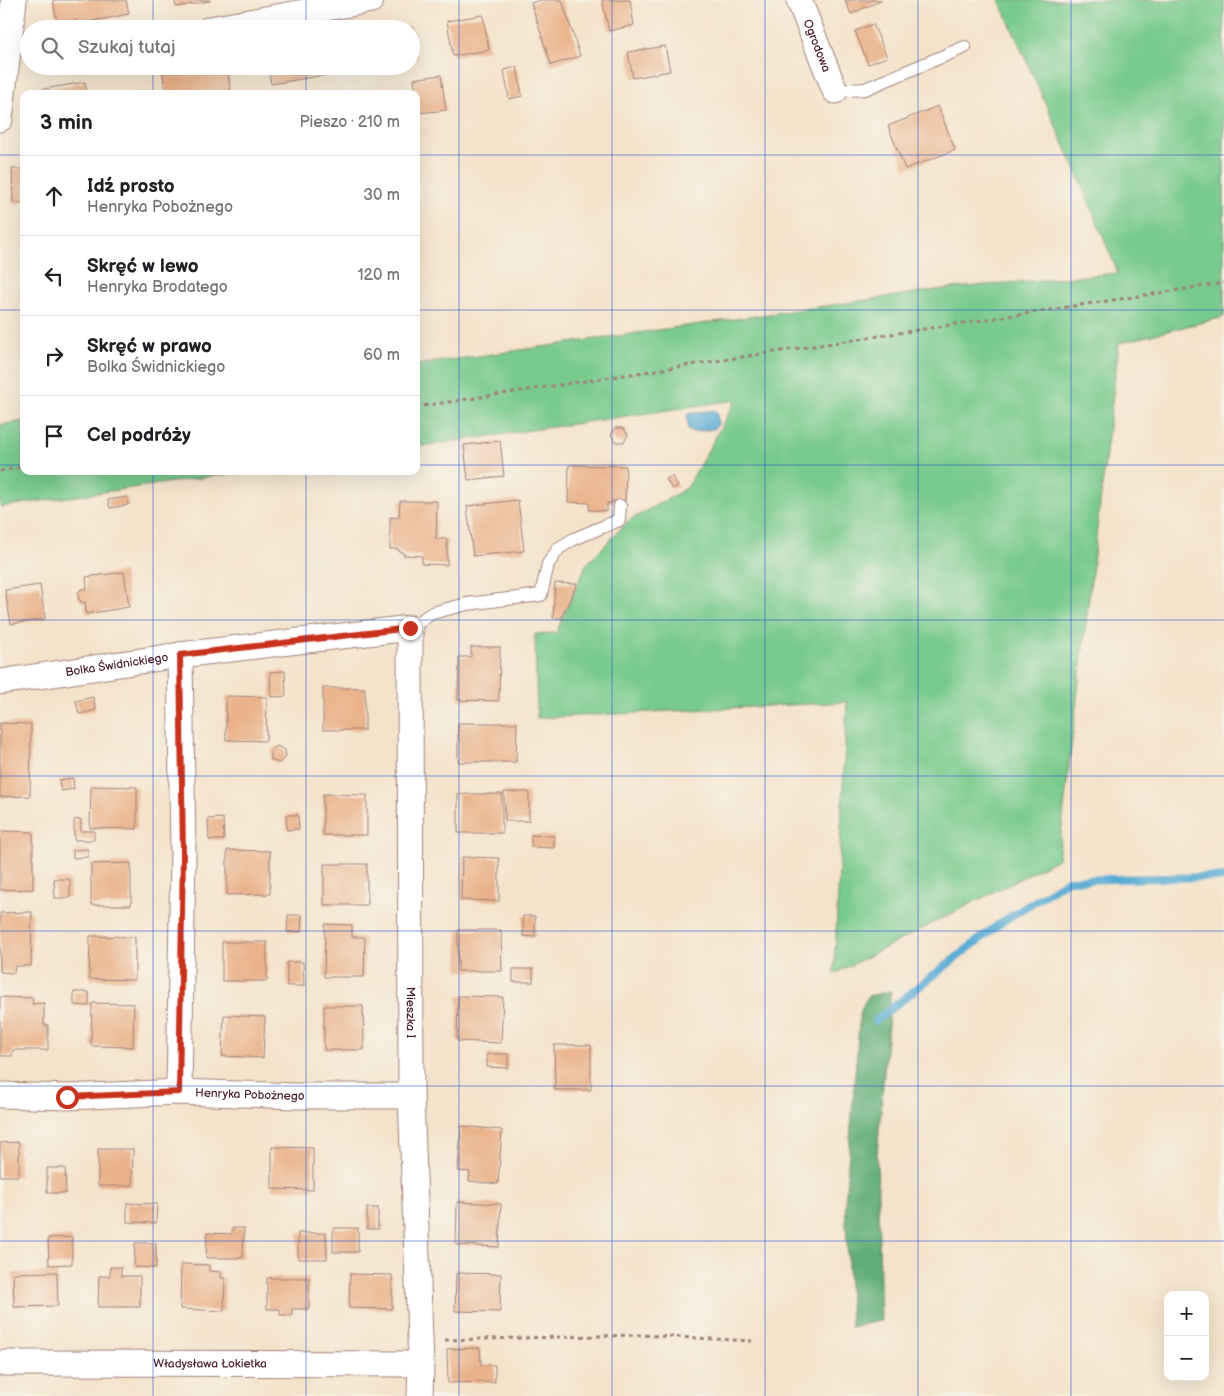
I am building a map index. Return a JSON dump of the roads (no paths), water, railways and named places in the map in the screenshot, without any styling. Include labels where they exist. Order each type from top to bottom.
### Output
[{"type":"street","points":[[0,119],[18,63],[14,0]]},
{"type":"street","points":[[260,20],[371,0]]},
{"type":"street","name":"Ogrodowa","points":[[800,0],[836,91]]},
{"type":"street","name":"Bolka Świdnickiego","points":[[0,682],[180,655],[410,628]]},
{"type":"street","name":"Mieszka I","points":[[410,628],[411,1096],[420,1396]]},
{"type":"street","points":[[179,1092],[183,853],[180,655]]},
{"type":"street","name":"Henryka Pobożnego","points":[[0,1095],[67,1097],[179,1092],[296,1096],[411,1096]]},
{"type":"street","name":"Władysława Łokietka","points":[[0,1364],[420,1352]]},
{"type":"lane","points":[[836,91],[865,89],[966,47]]},
{"type":"lane","points":[[410,628],[432,613],[467,604],[541,595],[548,564],[559,548],[574,539],[619,520],[620,506]]},
{"type":"water","points":[[714,410],[717,413],[718,425],[714,429],[693,432],[688,429],[688,414]]},
{"type":"waterway","points":[[875,1021],[1002,922],[1068,880],[1224,878]]}]
